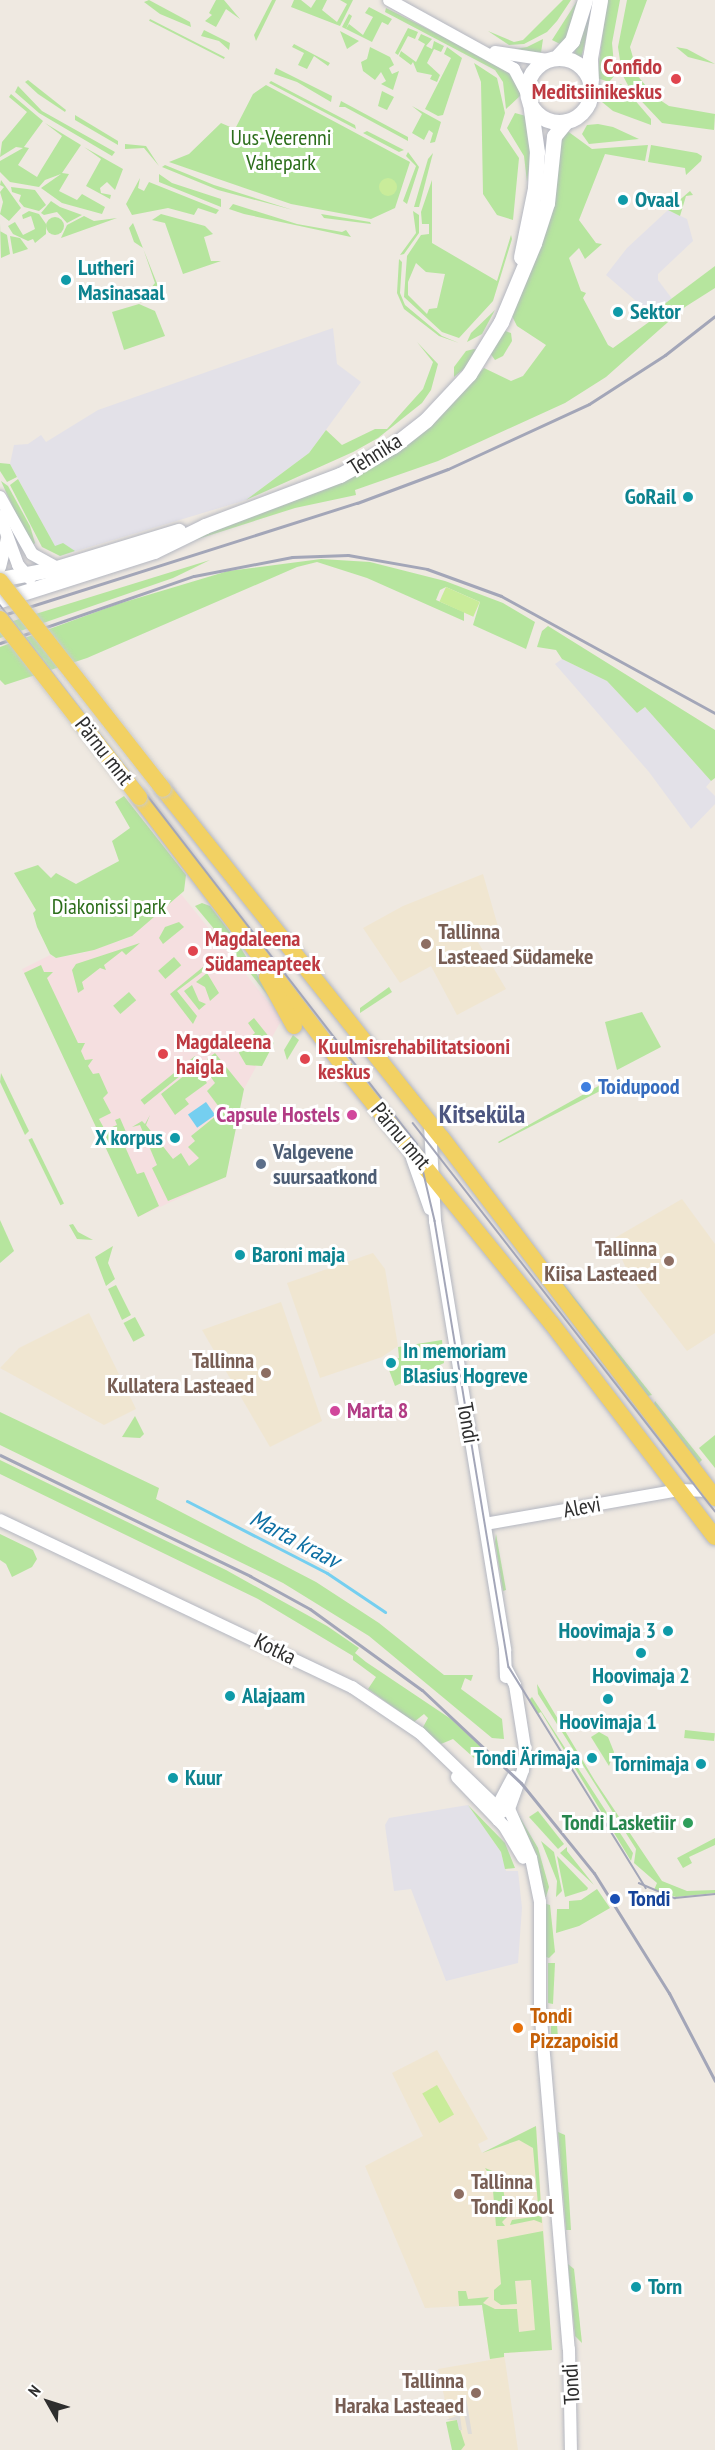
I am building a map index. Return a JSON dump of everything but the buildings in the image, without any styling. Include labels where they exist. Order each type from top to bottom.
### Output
[{"type":"main road","points":[[585,0],[572,41],[530,76],[529,98],[548,120],[566,121],[579,115],[588,104],[591,83],[590,58],[600,0]]},
{"type":"main road","points":[[552,59],[576,62],[591,83]]},
{"type":"main road","name":"Tehnika","points":[[501,322],[522,254],[536,189],[537,152],[529,98]]},
{"type":"main road","name":"Tehnika","points":[[0,580],[57,568],[205,526],[340,475],[393,446],[454,391],[501,322],[538,233],[547,203],[554,136],[566,121]]},
{"type":"main road","name":"Tehnika","points":[[0,600],[154,551],[205,526]]},
{"type":"main road","name":"Pärnu mnt","points":[[0,580],[430,1124],[712,1494]]},
{"type":"main road","name":"Pärnu mnt","points":[[0,619],[255,946],[342,1066],[435,1177],[715,1537]]},
{"type":"main road","points":[[255,946],[264,972],[294,1026]]},
{"type":"street","points":[[389,0],[485,49],[514,69],[529,98]]},
{"type":"street","points":[[485,49],[552,59]]},
{"type":"street","points":[[0,497],[32,554],[57,568]]},
{"type":"street","points":[[0,516],[7,538],[26,574],[44,587]]},
{"type":"street","points":[[0,567],[7,538]]},
{"type":"street","points":[[0,590],[16,585],[26,574],[32,554]]},
{"type":"street","name":"Tondi","points":[[430,1124],[435,1177],[435,1221],[485,1524],[518,1751],[499,1811]]},
{"type":"street","points":[[405,1142],[435,1221]]},
{"type":"street","name":"Alevi","points":[[485,1524],[680,1490],[712,1494]]},
{"type":"street","name":"Kotka","points":[[0,1520],[335,1678],[399,1719],[441,1751],[517,1828]]},
{"type":"street","name":"Tondi","points":[[499,1811],[523,1770],[525,1748],[515,1685],[507,1670]]},
{"type":"street","name":"Tondi","points":[[399,1719],[499,1811],[525,1863],[538,1929]]},
{"type":"street","points":[[485,1796],[495,1796],[507,1789]]},
{"type":"street","name":"Tondi","points":[[517,1828],[528,1848],[539,1887],[540,2007],[569,2357],[570,2448]]},
{"type":"shaded area","points":[[668,210],[687,219],[693,241],[658,274],[658,280],[673,300],[651,314],[606,275],[627,248]]},
{"type":"shaded area","points":[[333,328],[337,364],[361,382],[309,453],[246,500],[60,556],[10,464],[14,445],[28,444],[41,435],[46,442],[98,410]]},
{"type":"shaded area","points":[[562,659],[607,681],[637,713],[645,707],[711,781],[706,787],[715,796],[715,804],[691,829],[649,772],[555,664]]},
{"type":"shaded area","name":"Tallinna Lasteaed Südameke","points":[[483,874],[499,930],[478,942],[506,989],[457,1015],[431,966],[400,983],[363,928],[403,906]]},
{"type":"shaded area","name":"Magdaleena haigla","points":[[181,894],[282,1019],[244,1089],[226,1177],[138,1217],[22,969],[50,955],[56,958],[83,953],[128,938]]},
{"type":"shaded area","name":"Tallinna Kiisa Lasteaed","points":[[682,1199],[715,1244],[715,1333],[687,1351],[630,1277],[613,1239]]},
{"type":"shaded area","name":"Tallinna Kullatera Lasteaed","points":[[373,1253],[385,1269],[398,1346],[382,1357],[320,1378],[287,1283]]},
{"type":"shaded area","name":"Tallinna Kullatera Lasteaed","points":[[281,1302],[322,1421],[270,1447],[202,1330]]},
{"type":"shaded area","points":[[89,1313],[136,1409],[104,1425],[0,1368],[19,1348]]},
{"type":"shaded area","points":[[468,1805],[501,1852],[506,1871],[518,1871],[522,1908],[518,1963],[446,1981],[411,1889],[394,1891],[385,1825],[389,1818]]},
{"type":"shaded area","name":"Tallinna Tondi Kool","points":[[437,2050],[488,2139],[478,2144],[482,2153],[536,2126],[552,2350],[504,2353],[518,2450],[456,2450],[438,2369],[490,2360],[482,2305],[425,2308],[365,2166],[423,2136],[392,2073]]},
{"type":"shaded area","points":[[466,2397],[472,2434],[468,2434],[461,2398]]},
{"type":"shaded area","points":[[458,2404],[462,2430],[459,2430],[457,2420],[446,2420],[456,2416],[455,2405]]},
{"type":"green space","points":[[149,0],[190,22],[191,27],[160,14],[144,2]]},
{"type":"green space","points":[[216,0],[224,0],[240,19],[226,9],[216,27],[205,21],[212,15],[209,13]]},
{"type":"green space","points":[[272,0],[276,0],[256,41],[254,35]]},
{"type":"green space","points":[[294,0],[301,0],[311,8],[316,0],[327,0],[322,10],[337,22],[347,4],[340,0],[353,0],[340,26],[291,7]]},
{"type":"green space","points":[[563,0],[571,0],[557,21],[547,32],[524,44],[509,45],[488,31],[514,42],[523,40]]},
{"type":"green space","points":[[607,0],[620,0],[612,43],[615,75],[609,82],[597,78]]},
{"type":"green space","points":[[627,0],[647,0],[630,47],[634,61],[629,65],[654,96],[669,106],[715,114],[714,130],[662,123],[630,89],[622,74],[618,47]]},
{"type":"green space","points":[[577,1],[567,37],[560,44],[552,40]]},
{"type":"green space","points":[[589,3],[594,4],[581,59],[574,54]]},
{"type":"green space","points":[[369,7],[392,19],[388,25],[382,22],[372,42],[346,29],[349,24],[363,35],[373,17],[365,13]]},
{"type":"green space","points":[[386,8],[509,70],[520,85],[521,95],[506,109],[503,82],[495,70],[385,12]]},
{"type":"green space","points":[[349,14],[352,16],[346,29],[342,27]]},
{"type":"green space","points":[[150,19],[225,57],[224,59],[149,21]]},
{"type":"green space","points":[[408,28],[418,32],[415,39],[408,36],[398,55],[395,53]]},
{"type":"green space","points":[[204,30],[230,43],[229,50],[219,41],[201,36]]},
{"type":"green space","points":[[340,31],[359,41],[347,49]]},
{"type":"green space","points":[[421,34],[432,39],[426,46],[432,49],[434,41],[444,46],[441,52],[434,49],[427,63],[440,75],[437,82],[430,79],[432,75],[417,72],[413,62],[411,65],[399,56],[401,51],[416,62],[425,44],[418,40]]},
{"type":"green space","points":[[543,39],[541,53],[515,49],[527,47]]},
{"type":"green space","points":[[294,44],[330,63],[328,66],[314,56],[307,69],[298,65],[304,53],[292,47]]},
{"type":"green space","points":[[370,47],[390,57],[394,65],[389,68],[392,74],[399,71],[393,90],[381,84],[386,81],[381,72],[375,80],[363,71],[361,62],[367,59]]},
{"type":"green space","points":[[447,47],[462,58],[443,115],[438,116],[425,109],[451,58],[444,54]]},
{"type":"green space","points":[[676,47],[687,49],[715,64],[688,57]]},
{"type":"green space","points":[[474,63],[497,78],[505,113],[500,130],[519,158],[513,220],[497,215],[483,194],[481,82]]},
{"type":"green space","points":[[276,68],[332,96],[331,102],[297,82],[274,74]]},
{"type":"green space","points":[[28,80],[66,110],[65,112],[38,94],[25,82]]},
{"type":"green space","points":[[271,81],[355,125],[356,129],[269,83]]},
{"type":"green space","points":[[621,84],[651,119],[651,125],[613,111],[602,102],[599,96]]},
{"type":"green space","name":"Uus-Veerenni Vahepark","points":[[266,85],[410,162],[395,208],[371,219],[291,204],[169,162],[189,154],[221,123],[235,129],[253,94]]},
{"type":"green space","points":[[18,86],[42,111],[115,152],[112,156],[39,113],[15,92]]},
{"type":"green space","points":[[382,91],[394,97],[387,110],[378,106]]},
{"type":"green space","points":[[11,94],[43,121],[24,147],[29,148],[18,165],[37,177],[62,136],[45,123],[81,145],[62,173],[69,174],[59,191],[77,200],[82,194],[105,207],[102,214],[62,203],[41,188],[61,174],[45,180],[39,187],[10,182],[0,172],[0,161],[23,148],[16,147],[0,157],[2,142],[27,112],[9,97]]},
{"type":"green space","points":[[341,101],[408,137],[408,141],[345,107],[339,107]]},
{"type":"green space","points":[[412,106],[441,122],[435,142],[430,143],[433,133],[429,130],[424,140],[412,133],[422,114]]},
{"type":"green space","points":[[515,113],[526,116],[531,151],[527,182],[524,156],[507,128]]},
{"type":"green space","points":[[75,115],[118,141],[118,145],[75,120]]},
{"type":"green space","points":[[598,124],[613,127],[639,139],[589,144],[582,134],[587,125]]},
{"type":"green space","points":[[566,130],[592,149],[648,145],[645,161],[605,154],[579,220],[596,243],[602,244],[585,259],[579,248],[569,258],[581,291],[586,293],[583,298],[608,345],[613,348],[649,322],[651,314],[715,266],[715,288],[685,307],[606,377],[565,403],[438,461],[355,490],[356,495],[295,508],[176,546],[200,534],[329,488],[385,459],[427,428],[484,368],[511,381],[523,376],[546,345],[517,326],[511,314],[558,144]]},
{"type":"green space","points":[[367,131],[404,150],[399,152],[363,133]]},
{"type":"green space","points":[[125,144],[146,146],[159,166],[144,148],[125,149]]},
{"type":"green space","points":[[651,145],[697,153],[702,156],[701,161],[686,175],[685,168],[648,162]]},
{"type":"green space","points":[[84,147],[123,169],[115,190],[107,182],[100,188],[101,193],[111,195],[110,199],[86,186],[101,159]]},
{"type":"green space","points":[[408,152],[419,167],[407,204],[403,201],[416,166],[406,156]]},
{"type":"green space","points":[[433,153],[419,207],[414,207],[428,159]]},
{"type":"green space","points":[[165,165],[214,185],[293,210],[218,190],[162,167]]},
{"type":"green space","points":[[159,174],[172,183],[221,199],[221,207],[159,182]]},
{"type":"green space","points":[[140,178],[138,188],[144,191],[149,182],[219,210],[216,214],[198,208],[194,215],[168,208],[132,215],[126,204]]},
{"type":"green space","points":[[388,178],[394,181],[397,187],[394,193],[388,196],[382,193],[379,187],[382,181]]},
{"type":"green space","points":[[1,180],[21,208],[9,221],[0,214],[3,202],[0,192],[4,187],[0,185]]},
{"type":"green space","points":[[432,180],[432,243],[497,281],[511,235],[512,239],[493,301],[459,338],[442,332],[404,297],[407,256],[421,235],[429,234],[429,224],[422,224],[421,212]],"holes":[[[416,263],[426,272],[445,274],[437,308],[429,309],[427,314],[408,295],[408,282]]]},
{"type":"green space","points":[[11,187],[35,190],[46,205],[39,211],[24,207],[19,201],[21,195],[12,192]]},
{"type":"green space","points":[[690,191],[693,195],[686,196],[680,216],[668,210]]},
{"type":"green space","points":[[51,201],[82,215],[67,223],[57,212],[44,215],[41,213]]},
{"type":"green space","points":[[233,204],[297,224],[342,232],[346,230],[351,237],[244,214],[229,209]]},
{"type":"green space","points":[[29,211],[39,214],[46,224],[46,234],[35,243],[33,239],[28,241],[13,234],[8,226],[15,222],[23,235],[35,229],[31,216],[23,219],[22,215]]},
{"type":"green space","points":[[413,211],[419,215],[419,233],[404,254],[400,255],[416,233]]},
{"type":"green space","points":[[161,214],[205,226],[213,234],[204,237],[211,261],[221,261],[183,274],[165,223],[152,220]]},
{"type":"green space","points":[[321,214],[370,222],[371,224],[324,218]]},
{"type":"green space","points":[[84,216],[94,221],[117,218],[61,238],[67,225]]},
{"type":"green space","points":[[55,217],[61,220],[64,226],[61,232],[55,235],[49,232],[46,226],[49,220]]},
{"type":"green space","points":[[133,223],[143,248],[134,242],[129,228]]},
{"type":"green space","points":[[0,231],[7,235],[10,254],[1,258]]},
{"type":"green space","points":[[10,236],[20,238],[28,249],[13,254]]},
{"type":"green space","points":[[144,249],[158,286],[150,289],[155,283]]},
{"type":"green space","points":[[399,259],[402,262],[400,293],[405,305],[442,336],[459,343],[439,336],[404,309],[397,293]]},
{"type":"green space","points":[[139,304],[155,311],[165,336],[124,350],[112,312]]},
{"type":"green space","points":[[495,310],[482,334],[467,342],[471,333]]},
{"type":"green space","points":[[503,330],[511,333],[512,341],[503,356],[495,360],[490,353]]},
{"type":"green space","points":[[417,342],[438,364],[431,390],[422,403],[378,438],[353,452],[246,500],[309,453],[326,430],[342,445],[375,429],[387,429],[423,389],[433,362]]},
{"type":"green space","points":[[477,350],[466,367],[454,377],[454,367],[466,351]]},
{"type":"green space","points":[[0,463],[10,464],[17,477],[7,482],[0,471]]},
{"type":"green space","points":[[18,479],[55,546],[63,543],[75,551],[60,556],[42,547],[10,485]]},
{"type":"green space","points":[[1,481],[8,486],[30,526],[35,543],[31,547]]},
{"type":"green space","points":[[321,559],[370,562],[445,581],[503,603],[535,622],[526,649],[473,625],[480,602],[446,587],[440,590],[436,600],[464,612],[464,621],[367,578],[317,562],[297,567],[87,658],[5,685],[0,680],[0,647],[118,604],[228,571]]},
{"type":"green space","points":[[210,560],[173,578],[0,638],[0,625]]},
{"type":"green space","points":[[446,587],[480,602],[473,617],[439,602]]},
{"type":"green space","points":[[548,626],[715,730],[715,778],[711,781],[645,707],[637,713],[607,681],[562,659],[556,650],[537,647],[542,631]]},
{"type":"green space","name":"Diakonissi park","points":[[124,796],[186,875],[184,891],[132,936],[94,950],[56,958],[50,954],[37,927],[33,913],[36,910],[14,873],[38,865],[51,878],[56,873],[76,884],[119,861],[112,841],[130,828],[115,802]]},
{"type":"green space","points":[[202,903],[210,906],[233,936],[225,942],[195,906]]},
{"type":"green space","points":[[179,922],[184,927],[163,944],[159,938],[165,927]]},
{"type":"green space","points":[[236,940],[276,1006],[228,945]]},
{"type":"green space","points":[[140,943],[126,955],[122,951],[104,965],[106,970],[100,968],[82,982],[84,989],[78,993],[72,970],[76,964]]},
{"type":"green space","points":[[174,957],[181,965],[165,979],[158,971]]},
{"type":"green space","points":[[41,965],[44,972],[53,972],[47,978],[78,1043],[85,1043],[81,1051],[85,1060],[93,1059],[88,1066],[93,1074],[99,1073],[108,1093],[103,1098],[111,1113],[99,1119],[105,1130],[117,1125],[115,1120],[120,1118],[126,1132],[120,1135],[137,1174],[144,1172],[159,1206],[138,1217],[24,973]]},
{"type":"green space","points":[[203,967],[205,970],[177,991],[197,1016],[193,1024],[170,994]]},
{"type":"green space","points":[[207,973],[219,993],[210,1001],[205,987],[196,982]]},
{"type":"green space","points":[[192,985],[199,1001],[206,1004],[199,1010],[184,991]]},
{"type":"green space","points":[[389,987],[392,992],[360,1013],[360,1008]]},
{"type":"green space","points":[[129,992],[136,1000],[120,1014],[113,1006]]},
{"type":"green space","points":[[642,1012],[661,1047],[617,1070],[605,1022]]},
{"type":"green space","points":[[254,1018],[274,1043],[262,1066],[246,1065],[239,1053],[240,1044],[255,1033],[248,1023]]},
{"type":"green space","points":[[293,1035],[299,1040],[287,1060],[284,1050]]},
{"type":"green space","points":[[215,1053],[244,1089],[226,1177],[168,1201],[152,1168],[157,1165],[140,1125],[132,1127],[142,1121],[145,1124],[150,1115],[146,1125],[173,1159],[181,1153],[189,1166],[199,1158],[188,1147],[195,1141],[191,1136],[222,1111],[207,1091],[215,1083],[205,1069],[210,1064],[207,1059]]},
{"type":"green space","points":[[195,1056],[199,1061],[144,1105],[141,1100]]},
{"type":"green space","points":[[195,1067],[207,1083],[185,1099],[189,1104],[175,1115],[161,1094]]},
{"type":"green space","points":[[1,1073],[29,1131],[25,1135],[0,1082]]},
{"type":"green space","points":[[602,1084],[600,1091],[498,1142]]},
{"type":"green space","points":[[32,1138],[64,1204],[60,1205],[28,1140]]},
{"type":"green space","points":[[0,1220],[14,1251],[0,1263]]},
{"type":"green space","points":[[73,1224],[78,1232],[93,1240],[77,1239],[69,1225]]},
{"type":"green space","points":[[113,1246],[108,1263],[115,1279],[106,1286],[95,1257]]},
{"type":"green space","points":[[558,1277],[652,1395],[648,1396]]},
{"type":"green space","points":[[116,1285],[131,1315],[122,1320],[108,1289]]},
{"type":"green space","points":[[135,1317],[145,1336],[133,1342],[124,1323]]},
{"type":"green space","points":[[442,1340],[444,1363],[395,1386],[386,1362],[399,1358],[398,1347]]},
{"type":"green space","points":[[655,1401],[702,1460],[698,1464],[654,1404]]},
{"type":"green space","points":[[0,1412],[159,1488],[156,1499],[316,1582],[379,1623],[444,1675],[473,1675],[471,1681],[465,1678],[461,1689],[502,1719],[504,1739],[492,1738],[369,1636],[283,1583],[0,1445]]},
{"type":"green space","points":[[135,1416],[144,1434],[140,1438],[122,1437]]},
{"type":"green space","points":[[715,1435],[715,1468],[699,1448]]},
{"type":"green space","points":[[0,1460],[226,1570],[327,1626],[359,1648],[355,1653],[366,1662],[451,1719],[483,1749],[486,1755],[479,1763],[453,1739],[441,1744],[422,1729],[428,1718],[424,1714],[414,1722],[368,1689],[376,1677],[353,1660],[353,1656],[258,1599],[0,1474]]},
{"type":"green space","points":[[0,1534],[33,1550],[37,1559],[32,1567],[12,1577],[6,1564],[0,1560]]},
{"type":"green space","points":[[496,1534],[506,1590],[503,1591],[495,1542]]},
{"type":"green space","points":[[537,1684],[595,1781],[662,1881],[687,1891],[715,1890],[715,1893],[676,1897],[654,1890],[657,1883],[634,1863],[636,1849],[538,1694]]},
{"type":"green space","points":[[532,1697],[633,1853],[631,1861],[541,1712],[537,1714],[529,1700]]},
{"type":"green space","points":[[685,1730],[715,1733],[714,1741],[684,1738]]},
{"type":"green space","points":[[599,1732],[608,1737],[614,1752],[609,1766],[591,1737]]},
{"type":"green space","points":[[468,1805],[505,1843],[515,1868],[505,1869],[501,1852]]},
{"type":"green space","points":[[515,1809],[538,1848],[549,1887],[546,1897],[543,1897],[537,1856]]},
{"type":"green space","points":[[538,1811],[564,1844],[558,1849],[529,1817]]},
{"type":"green space","points":[[715,1838],[715,1845],[689,1857],[692,1863],[683,1868],[677,1858]]},
{"type":"green space","points":[[541,1841],[554,1852],[562,1891],[556,1897],[557,1881]]},
{"type":"green space","points":[[567,1847],[567,1851],[594,1885],[560,1853]]},
{"type":"green space","points":[[557,1856],[588,1888],[587,1890],[565,1897]]},
{"type":"green space","points":[[597,1889],[610,1908],[579,1926],[556,1933],[557,1909],[569,1909],[569,1901],[581,1900]]},
{"type":"green space","points":[[543,1903],[550,1905],[555,1952],[549,1958],[546,1957]]},
{"type":"green space","points":[[548,1963],[555,1963],[553,2004],[548,2003]]},
{"type":"green space","points":[[551,2009],[556,2011],[559,2051],[553,2051]]},
{"type":"green space","points":[[437,2085],[454,2114],[439,2123],[422,2094]]},
{"type":"green space","points":[[536,2126],[542,2223],[534,2220],[510,2225],[512,2220],[539,2216],[533,2148],[519,2140],[482,2153]]},
{"type":"green space","points":[[558,2132],[565,2135],[571,2230],[566,2230]]},
{"type":"green space","points":[[485,2168],[495,2172],[502,2183],[508,2216],[502,2222],[505,2226],[496,2226],[492,2179]]},
{"type":"green space","points":[[543,2231],[552,2350],[504,2353],[504,2357],[490,2359],[482,2305],[459,2306],[458,2291],[466,2291],[468,2299],[489,2297],[483,2303],[495,2309],[517,2309],[519,2332],[535,2330],[531,2280],[515,2281],[517,2304],[501,2305],[494,2300],[494,2290],[501,2284],[497,2240]]},
{"type":"green space","points":[[568,2264],[574,2269],[582,2343],[575,2336]]},
{"type":"green space","points":[[457,2420],[465,2445],[461,2450],[452,2450],[446,2422]]},
{"type":"water","points":[[206,1102],[215,1115],[197,1128],[188,1115]]},
{"type":"waterway","name":"Marta kraav","points":[[187,1501],[327,1573],[385,1612]]},
{"type":"tram line","points":[[0,605],[417,1144],[435,1221],[509,1667],[646,1888]]},
{"type":"tram line","points":[[413,1123],[715,1511]]},
{"type":"tram line","points":[[639,1883],[675,1898],[715,1894]]},
{"type":"railway","points":[[0,616],[357,503],[448,469],[589,404],[665,355],[715,316]]},
{"type":"railway","points":[[0,643],[194,576],[292,557],[348,555],[427,569],[501,596],[715,713]]},
{"type":"railway","points":[[0,1455],[250,1576],[310,1609],[422,1690],[521,1783],[594,1873],[669,1993],[715,2081]]},
{"type":"place","name":"Confido Meditsiinikeskus","points":[[676,79]]},
{"type":"place","name":"Ovaal","points":[[623,200]]},
{"type":"place","name":"Lutheri Masinasaal","points":[[66,280]]},
{"type":"place","name":"Sektor","points":[[618,312]]},
{"type":"place","name":"GoRail","points":[[688,497]]},
{"type":"place","name":"Tallinna Lasteaed Südameke","points":[[426,944]]},
{"type":"place","name":"Magdaleena Südameapteek","points":[[193,951]]},
{"type":"place","name":"Magdaleena haigla","points":[[163,1054]]},
{"type":"place","name":"Kuulmisrehabilitatsiooni keskus","points":[[305,1059]]},
{"type":"place","name":"Toidupood","points":[[586,1087]]},
{"type":"place","name":"Capsule Hostels","points":[[352,1115]]},
{"type":"place","name":"X korpus","points":[[175,1138]]},
{"type":"place","name":"Valgevene suursaatkond","points":[[261,1164]]},
{"type":"place","name":"Baroni maja","points":[[240,1255]]},
{"type":"place","name":"Tallinna Kiisa Lasteaed","points":[[669,1261]]},
{"type":"place","name":"In memoriam Blasius Hogreve","points":[[391,1363]]},
{"type":"place","name":"Tallinna Kullatera Lasteaed","points":[[266,1373]]},
{"type":"place","name":"Marta 8","points":[[335,1411]]},
{"type":"place","name":"Hoovimaja 3","points":[[668,1631]]},
{"type":"place","name":"Hoovimaja 2","points":[[641,1653]]},
{"type":"place","name":"Alajaam","points":[[230,1696]]},
{"type":"place","name":"Hoovimaja 1","points":[[608,1699]]},
{"type":"place","name":"Tondi Ärimaja","points":[[592,1758]]},
{"type":"place","name":"Tornimaja","points":[[701,1764]]},
{"type":"place","name":"Kuur","points":[[173,1778]]},
{"type":"place","name":"Tondi Lasketiir","points":[[688,1823]]},
{"type":"place","name":"Tondi","points":[[615,1899]]},
{"type":"place","name":"Tondi Pizzapoisid","points":[[518,2028]]},
{"type":"place","name":"Tallinna Tondi Kool","points":[[459,2194]]},
{"type":"place","name":"Torn","points":[[636,2287]]},
{"type":"place","name":"Tallinna Haraka Lasteaed","points":[[476,2393]]},
{"type":"district","name":"Kitseküla","points":[[482,1114]]}]
